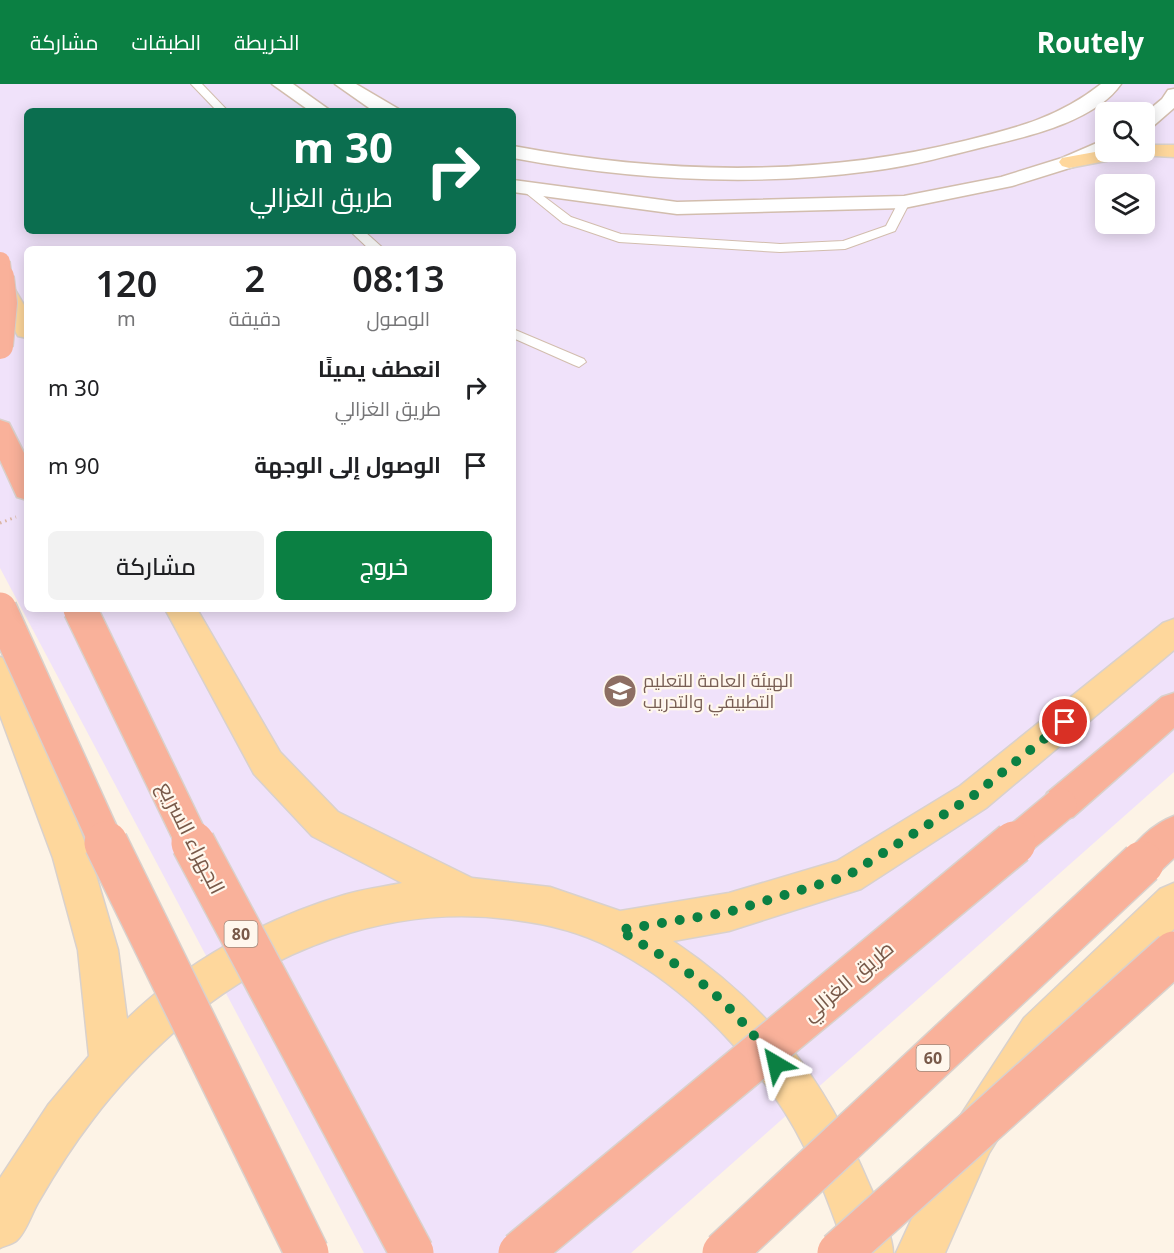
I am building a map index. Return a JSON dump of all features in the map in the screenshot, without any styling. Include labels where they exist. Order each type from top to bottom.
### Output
[{"type":"highway","points":[[0,262],[4,303],[0,346]]},
{"type":"highway","points":[[0,429],[24,483]]},
{"type":"highway","points":[[0,609],[113,859],[307,1253]]},
{"type":"highway","name":"الجهراء السريع","points":[[81,612],[187,832],[412,1253]]},
{"type":"highway","name":"طريق الغزالي","points":[[520,1253],[1051,813],[1174,707]]},
{"type":"highway","name":"60","points":[[724,1253],[1174,834]]},
{"type":"highway","points":[[838,1253],[1174,953]]},
{"type":"main road","points":[[1155,152],[1174,151]]},
{"type":"main road","points":[[1069,162],[1095,158]]},
{"type":"main road","points":[[0,283],[24,326]]},
{"type":"main road","points":[[183,612],[267,763],[325,824],[466,895]]},
{"type":"main road","points":[[619,930],[729,912],[847,876],[973,796],[1174,632]]},
{"type":"main road","points":[[0,670],[75,869],[98,950],[111,1063]]},
{"type":"main road","points":[[0,1224],[27,1174],[66,1117],[111,1063],[159,1017],[209,979],[269,943],[310,923],[362,907],[414,898],[466,895],[516,899],[559,908],[619,930],[689,973],[726,1005],[753,1033],[810,1110],[857,1206],[870,1253]]},
{"type":"main road","points":[[921,1253],[973,1137],[1039,1034],[1174,902]]},
{"type":"street","points":[[281,84],[317,108]]},
{"type":"street","points":[[344,84],[384,108]]},
{"type":"street","points":[[516,153],[557,161],[671,174],[823,171],[939,155],[1051,123],[1112,84]]},
{"type":"street","points":[[1155,115],[1170,102],[1174,94]]},
{"type":"street","points":[[521,188],[677,208],[904,202],[1005,182],[1069,162],[1095,150]]},
{"type":"street","points":[[823,171],[835,178],[842,193],[837,205]]},
{"type":"lane","points":[[196,84],[219,108]]},
{"type":"lane","points":[[521,188],[567,220],[619,238],[780,248],[845,245],[891,228],[904,202]]},
{"type":"lane","points":[[360,234],[374,246]]},
{"type":"lane","points":[[516,334],[579,362]]},
{"type":"shaded area","name":"الهيئة العامة للتعليم التطبيقي والتدريب","points":[[0,84],[1174,84],[1174,772],[631,1253],[364,1253],[0,568]]},
{"type":"place","name":"الهيئة العامة للتعليم التطبيقي والتدريب","points":[[620,691]]},
{"type":"route","points":[[776,1064],[753,1033],[726,1005],[689,973],[619,930],[729,912],[847,876],[973,796],[1065,722]]}]
